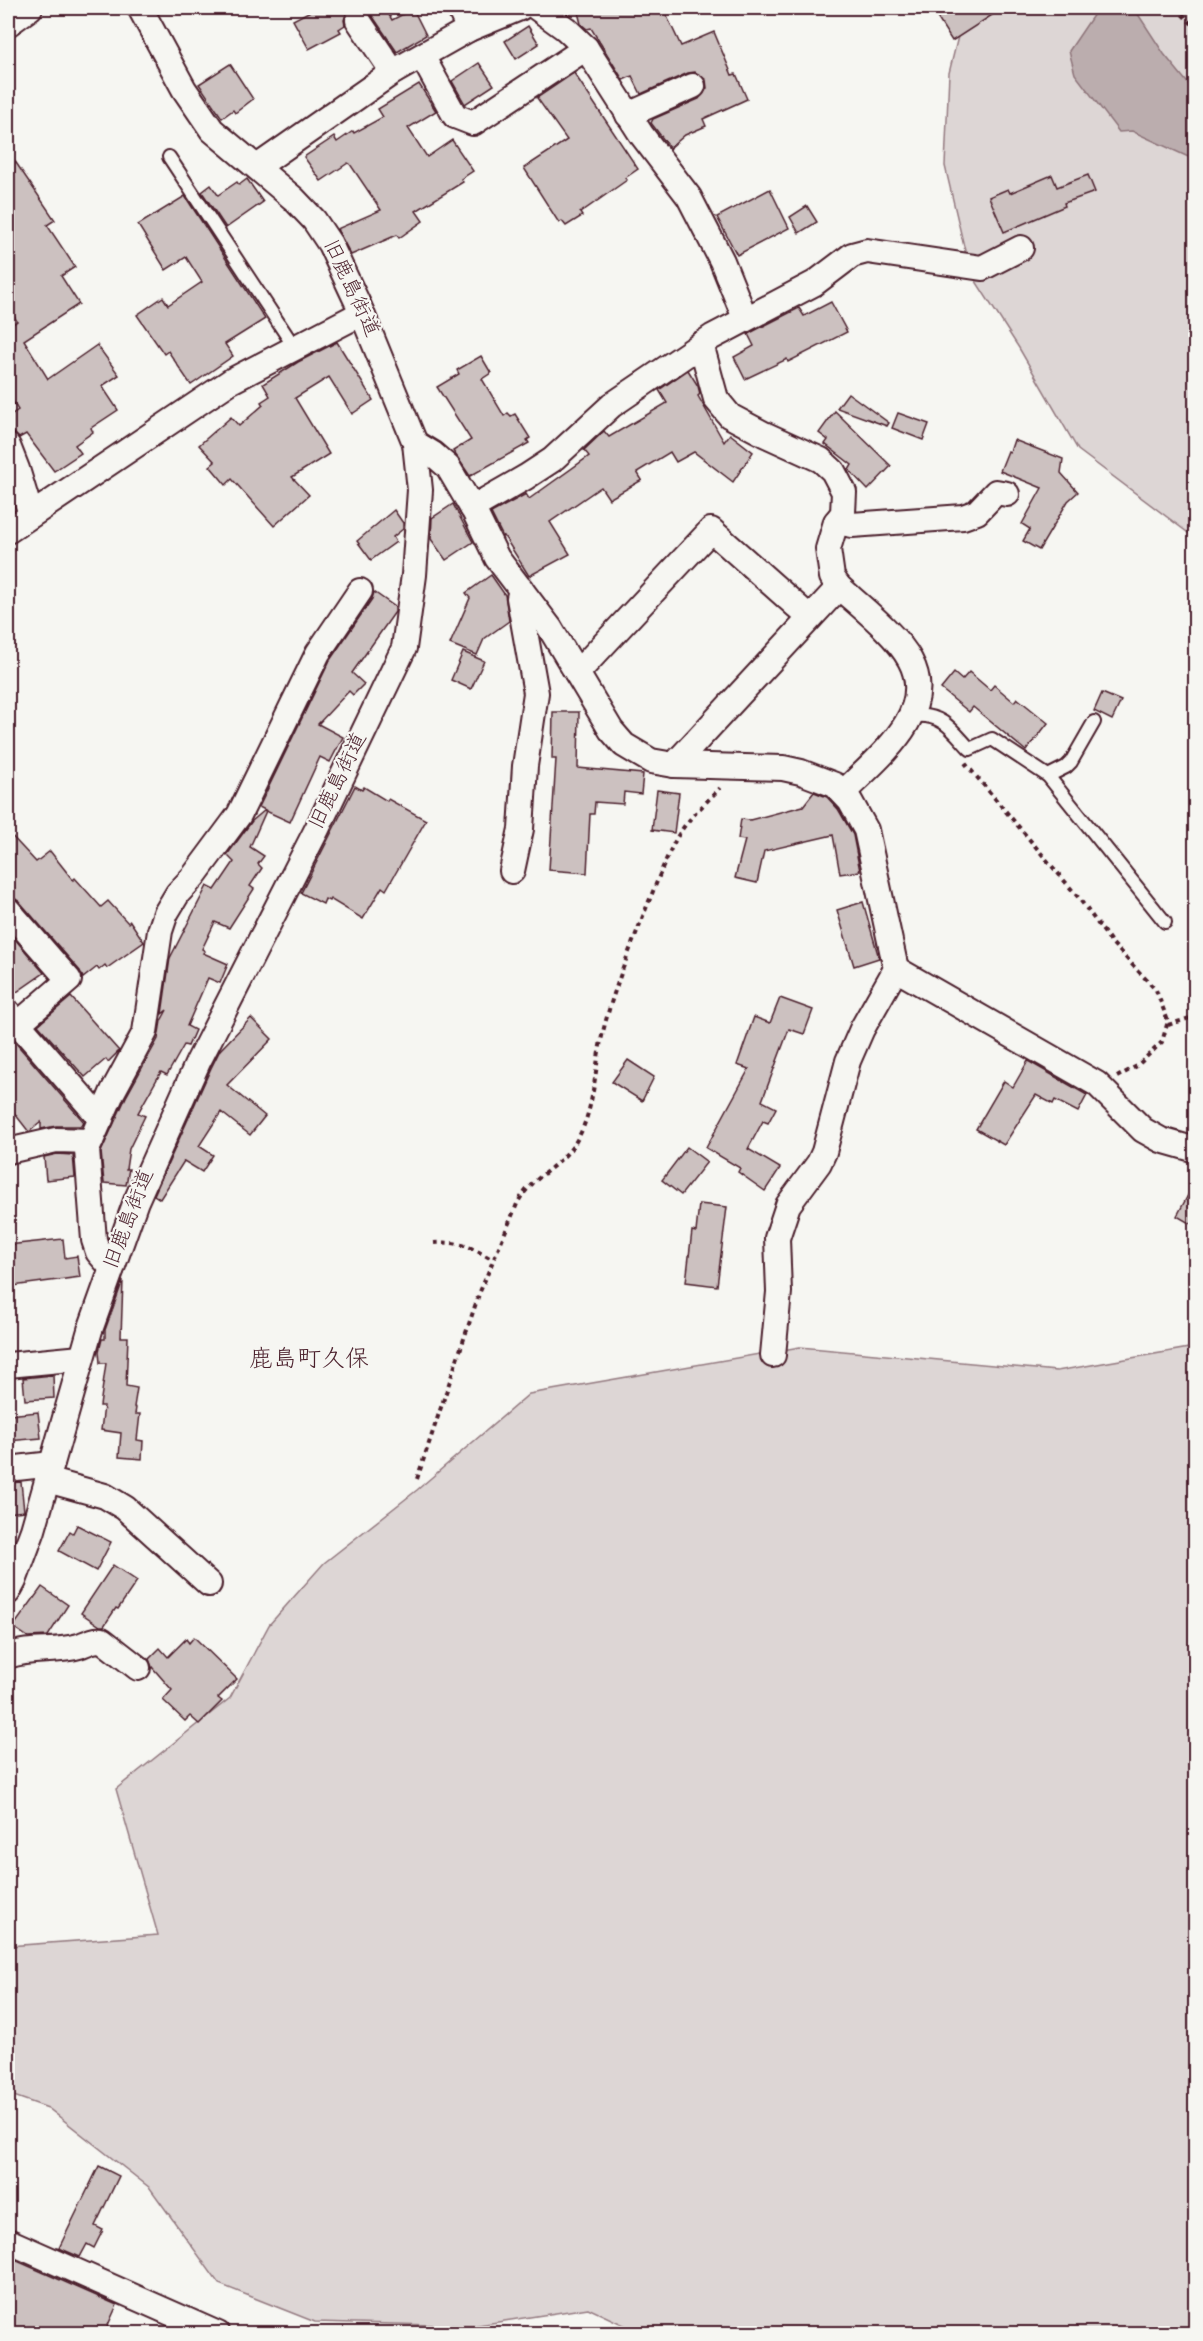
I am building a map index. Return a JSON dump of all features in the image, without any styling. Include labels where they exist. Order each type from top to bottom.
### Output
[{"type":"street","points":[[8,24],[30,8]]},
{"type":"street","name":"旧鹿島街道","points":[[8,1592],[33,1530],[81,1358],[136,1202],[198,1062],[318,829],[404,648],[414,575],[420,490],[415,443],[362,313],[330,244],[314,220],[294,199],[212,130],[184,89],[140,8]]},
{"type":"street","points":[[459,8],[469,29]]},
{"type":"street","points":[[257,167],[393,72],[469,29],[520,8]]},
{"type":"street","points":[[537,8],[586,48],[659,160],[689,197],[722,261],[745,318]]},
{"type":"street","points":[[358,20],[393,72]]},
{"type":"street","points":[[422,56],[455,116],[473,123],[586,48]]},
{"type":"street","points":[[628,115],[693,86]]},
{"type":"street","points":[[472,508],[552,460],[612,405],[702,344],[745,318],[815,283],[852,255],[867,251],[982,268],[1021,248]]},
{"type":"street","points":[[8,531],[231,381],[362,313]]},
{"type":"street","points":[[702,344],[716,399],[730,416],[821,460],[833,471],[844,492],[843,513],[836,522],[828,549],[832,577],[839,587],[898,643],[910,660],[919,683],[916,706],[908,722],[843,794]]},
{"type":"street","points":[[415,443],[448,467],[472,508],[496,558],[550,628],[611,730],[624,745],[651,761],[674,765],[783,768],[801,772],[835,785],[850,801],[866,830],[896,969],[862,1029],[848,1061],[824,1152],[819,1163],[788,1205],[777,1238],[779,1292],[773,1355]]},
{"type":"street","points":[[8,446],[31,515]]},
{"type":"street","points":[[836,522],[852,525],[963,517],[977,512],[996,492],[1007,494]]},
{"type":"street","points":[[577,673],[711,530],[809,617]]},
{"type":"street","points":[[674,765],[839,587]]},
{"type":"street","points":[[512,871],[521,829],[525,766],[536,693],[519,598],[521,589]]},
{"type":"street","points":[[112,1268],[98,1252],[94,1240],[87,1156],[91,1141],[113,1091],[145,1032],[160,931],[166,913],[178,893],[193,877],[239,815],[318,653],[360,591]]},
{"type":"street","points":[[8,910],[69,980],[13,1018],[101,1119]]},
{"type":"street","points":[[896,969],[1099,1086],[1143,1130],[1161,1140],[1196,1150]]},
{"type":"street","points":[[8,1150],[56,1140],[91,1141]]},
{"type":"street","points":[[8,1365],[81,1358]]},
{"type":"street","points":[[8,1469],[50,1472],[105,1496],[125,1508],[209,1584]]},
{"type":"street","points":[[8,1656],[22,1651],[64,1649],[96,1639],[102,1640],[138,1668]]},
{"type":"street","points":[[8,2241],[218,2334]]},
{"type":"lane","points":[[169,157],[295,348]]},
{"type":"lane","points":[[916,716],[939,718],[970,749],[992,739],[1048,777],[1165,922]]},
{"type":"lane","points":[[1048,777],[1071,762],[1094,722]]},
{"type":"path","points":[[1176,8],[1196,28]]},
{"type":"path","points":[[962,760],[1078,897],[1112,943],[1156,990],[1165,1010],[1167,1025],[1161,1042],[1137,1066],[1099,1086]]},
{"type":"path","points":[[417,1479],[479,1294],[524,1191],[557,1165],[569,1152],[588,1116],[602,1036],[627,957],[676,839],[691,818],[723,784],[732,766]]},
{"type":"path","points":[[1167,1025],[1196,1016]]},
{"type":"path","points":[[434,1243],[449,1242],[469,1245],[493,1260]]},
{"type":"shaded area","points":[[965,8],[1195,8],[1195,538],[1078,450],[1019,348],[970,272],[945,166],[949,73]]},
{"type":"shaded area","points":[[1098,8],[1134,8],[1164,54],[1195,92],[1195,160],[1132,131],[1119,132],[1075,74],[1069,51]]},
{"type":"shaded area","points":[[800,1347],[1057,1371],[1195,1347],[1195,2333],[643,2334],[588,2308],[472,2326],[315,2322],[219,2284],[150,2188],[48,2108],[8,2094],[8,1946],[158,1935],[116,1789],[230,1698],[269,1625],[324,1563],[417,1490],[529,1394]]},
{"type":"building","points":[[316,8],[344,8],[347,12],[345,25],[339,29],[341,32],[309,49],[293,20]]},
{"type":"building","points":[[385,8],[392,20],[413,9],[426,35],[397,52],[369,11]]},
{"type":"building","points":[[577,8],[663,8],[681,46],[714,32],[732,75],[736,74],[747,99],[703,119],[706,126],[685,135],[670,148],[651,123],[653,119],[699,99],[707,88],[706,80],[695,72],[688,73],[641,94],[632,76],[623,80],[591,28],[587,29],[581,24]]},
{"type":"building","points":[[931,8],[1003,8],[952,41]]},
{"type":"building","points":[[528,26],[539,44],[516,59],[505,41]]},
{"type":"building","points":[[479,63],[494,85],[465,104],[452,81]]},
{"type":"building","points":[[230,64],[253,99],[235,113],[233,110],[222,118],[199,84]]},
{"type":"building","points":[[574,73],[638,169],[625,178],[627,180],[580,213],[582,216],[566,226],[562,221],[559,223],[524,168],[567,140],[537,98]]},
{"type":"building","points":[[419,84],[436,111],[408,128],[427,157],[452,140],[473,171],[461,179],[463,182],[416,211],[423,221],[399,238],[397,235],[351,255],[337,229],[381,210],[350,164],[348,163],[321,181],[304,157],[334,137],[337,142],[353,131],[354,133],[383,117],[378,109]]},
{"type":"building","points":[[8,151],[55,220],[47,225],[75,267],[61,276],[79,304],[24,340],[48,379],[97,345],[119,375],[102,386],[118,410],[91,428],[93,432],[75,445],[81,453],[54,471],[26,434],[19,438],[8,427],[8,417],[18,410],[8,394],[8,317],[13,324],[17,321],[8,307]]},
{"type":"building","points":[[1052,175],[1057,187],[1088,175],[1095,192],[1064,203],[1065,206],[1004,232],[989,197],[1008,189],[1010,193]]},
{"type":"building","points":[[247,179],[263,202],[226,228],[202,192],[211,185],[218,195],[237,182],[239,185]]},
{"type":"building","points":[[770,189],[789,228],[737,255],[717,217]]},
{"type":"building","points":[[185,196],[265,319],[225,344],[233,356],[191,385],[168,351],[164,354],[137,315],[163,297],[168,305],[202,282],[186,257],[166,270],[138,225]]},
{"type":"building","points":[[807,206],[817,222],[799,233],[790,217]]},
{"type":"building","points":[[831,302],[847,332],[788,362],[787,359],[745,379],[734,357],[754,346],[748,334],[799,308],[804,316]]},
{"type":"building","points":[[337,342],[373,400],[352,414],[329,377],[295,398],[329,454],[292,477],[309,495],[274,526],[232,479],[226,485],[210,466],[215,462],[199,445],[231,417],[239,426],[263,405],[261,402],[270,396],[263,384],[298,362]]},
{"type":"building","points":[[481,356],[491,373],[482,379],[504,416],[508,413],[511,416],[515,414],[530,438],[527,440],[529,443],[470,476],[453,451],[471,440],[437,387],[459,374],[457,370]]},
{"type":"building","points":[[688,370],[698,386],[700,394],[698,396],[724,442],[730,434],[753,452],[733,482],[694,452],[676,462],[670,452],[637,472],[642,480],[609,499],[601,487],[550,522],[570,554],[529,576],[503,537],[491,513],[526,494],[529,499],[589,456],[584,450],[604,431],[609,437],[667,403],[659,390]]},
{"type":"building","points":[[848,393],[889,423],[887,426],[837,408]]},
{"type":"building","points":[[835,411],[891,466],[868,490],[849,470],[852,465],[825,444],[828,440],[819,433]]},
{"type":"building","points":[[898,413],[929,424],[923,440],[892,428]]},
{"type":"building","points":[[1014,440],[1063,459],[1061,473],[1078,492],[1068,501],[1039,550],[1023,541],[1030,529],[1022,524],[1042,488],[1000,471]]},
{"type":"building","points":[[453,504],[473,542],[446,560],[431,539],[432,518]]},
{"type":"building","points":[[394,510],[403,523],[403,529],[393,537],[396,542],[371,560],[357,541]]},
{"type":"building","points":[[491,575],[505,595],[509,621],[484,639],[477,655],[450,644],[470,598],[466,593]]},
{"type":"building","points":[[374,592],[395,607],[395,612],[352,673],[364,684],[353,695],[349,691],[318,724],[343,737],[330,762],[320,757],[290,822],[266,811],[250,847],[264,856],[258,864],[262,868],[250,886],[254,889],[229,928],[215,922],[202,949],[205,951],[203,953],[228,964],[220,983],[208,978],[187,1026],[195,1030],[188,1046],[184,1045],[167,1075],[161,1072],[138,1113],[145,1116],[129,1149],[126,1185],[104,1183],[101,1152],[126,1097],[158,1039],[161,1021],[167,1010],[162,1014],[170,958],[207,886],[215,890],[234,862],[227,855],[252,821],[265,810],[259,807],[330,660],[372,599]]},
{"type":"building","points":[[463,652],[484,661],[471,689],[451,680]]},
{"type":"building","points":[[969,672],[990,690],[994,685],[1014,702],[1017,698],[1048,723],[1026,751],[973,707],[969,712],[941,689],[954,673],[962,680]]},
{"type":"building","points":[[1102,693],[1121,701],[1112,720],[1094,711]]},
{"type":"building","points":[[553,712],[579,712],[578,768],[643,774],[641,794],[624,792],[623,804],[595,802],[594,814],[590,814],[587,873],[549,870],[556,759],[552,759]]},
{"type":"building","points":[[355,786],[362,790],[364,787],[426,820],[386,890],[382,887],[363,919],[330,899],[329,901],[325,899],[323,904],[301,893]]},
{"type":"building","points":[[657,790],[679,793],[674,833],[652,830]]},
{"type":"building","points":[[814,792],[827,797],[838,809],[853,835],[860,871],[840,874],[833,835],[764,851],[757,883],[735,878],[745,840],[738,839],[741,819],[750,820],[803,806]]},
{"type":"building","points":[[8,832],[36,862],[50,851],[73,880],[75,878],[101,907],[108,901],[128,923],[130,921],[144,942],[107,968],[105,965],[99,970],[97,967],[83,978],[80,971],[19,901],[8,896]]},
{"type":"building","points":[[863,902],[879,958],[854,966],[837,910]]},
{"type":"building","points":[[8,931],[44,973],[8,998]]},
{"type":"building","points":[[71,997],[119,1051],[108,1062],[106,1059],[85,1077],[38,1025]]},
{"type":"building","points":[[780,998],[813,1010],[804,1034],[789,1029],[762,1101],[776,1108],[768,1123],[763,1121],[748,1149],[780,1168],[765,1191],[738,1172],[740,1168],[706,1148],[749,1069],[737,1065],[754,1017],[770,1023]]},
{"type":"building","points":[[251,1018],[272,1039],[227,1085],[265,1116],[250,1135],[221,1112],[199,1146],[213,1155],[202,1172],[184,1161],[160,1199],[154,1195],[220,1050]]},
{"type":"building","points":[[8,1034],[84,1122],[82,1126],[56,1126],[41,1129],[41,1122],[29,1132],[8,1105]]},
{"type":"building","points":[[628,1060],[654,1077],[642,1101],[612,1082]]},
{"type":"building","points":[[1028,1061],[1087,1095],[1078,1112],[1055,1100],[1053,1104],[1036,1095],[1004,1145],[976,1129],[1004,1081],[1013,1087]]},
{"type":"building","points":[[687,1147],[707,1162],[681,1195],[662,1180]]},
{"type":"building","points":[[57,1154],[73,1155],[75,1177],[46,1180],[44,1157]]},
{"type":"building","points":[[1196,1180],[1196,1227],[1177,1216]]},
{"type":"building","points":[[699,1204],[727,1207],[717,1286],[686,1282],[692,1231],[696,1232]]},
{"type":"building","points":[[63,1239],[65,1258],[77,1256],[80,1277],[13,1286],[12,1278],[8,1278],[8,1245]]},
{"type":"building","points":[[123,1280],[121,1337],[128,1337],[126,1386],[137,1388],[134,1407],[136,1408],[135,1414],[140,1414],[137,1440],[143,1441],[142,1459],[119,1457],[121,1433],[101,1430],[104,1406],[100,1406],[106,1363],[100,1363],[99,1351],[102,1339],[105,1339],[105,1330]]},
{"type":"building","points":[[53,1375],[54,1398],[25,1400],[23,1378]]},
{"type":"building","points":[[38,1412],[41,1438],[8,1441],[8,1415]]},
{"type":"building","points":[[21,1482],[24,1511],[8,1513],[8,1483]]},
{"type":"building","points":[[77,1525],[111,1542],[96,1571],[59,1551],[70,1531],[73,1533]]},
{"type":"building","points":[[113,1565],[137,1581],[118,1609],[116,1608],[104,1626],[100,1626],[81,1613]]},
{"type":"building","points":[[42,1587],[68,1605],[48,1636],[28,1637],[13,1627]]},
{"type":"building","points":[[194,1637],[237,1679],[218,1698],[222,1701],[199,1724],[190,1716],[185,1721],[163,1700],[172,1690],[152,1667],[149,1659],[160,1648],[168,1657],[186,1639],[189,1643]]},
{"type":"building","points":[[99,2166],[119,2176],[95,2226],[103,2230],[94,2248],[87,2244],[80,2257],[59,2248]]},
{"type":"building","points":[[15,2260],[117,2305],[104,2334],[8,2334],[8,2275]]},
{"type":"district","name":"鹿島町久保","points":[[309,1361]]}]
